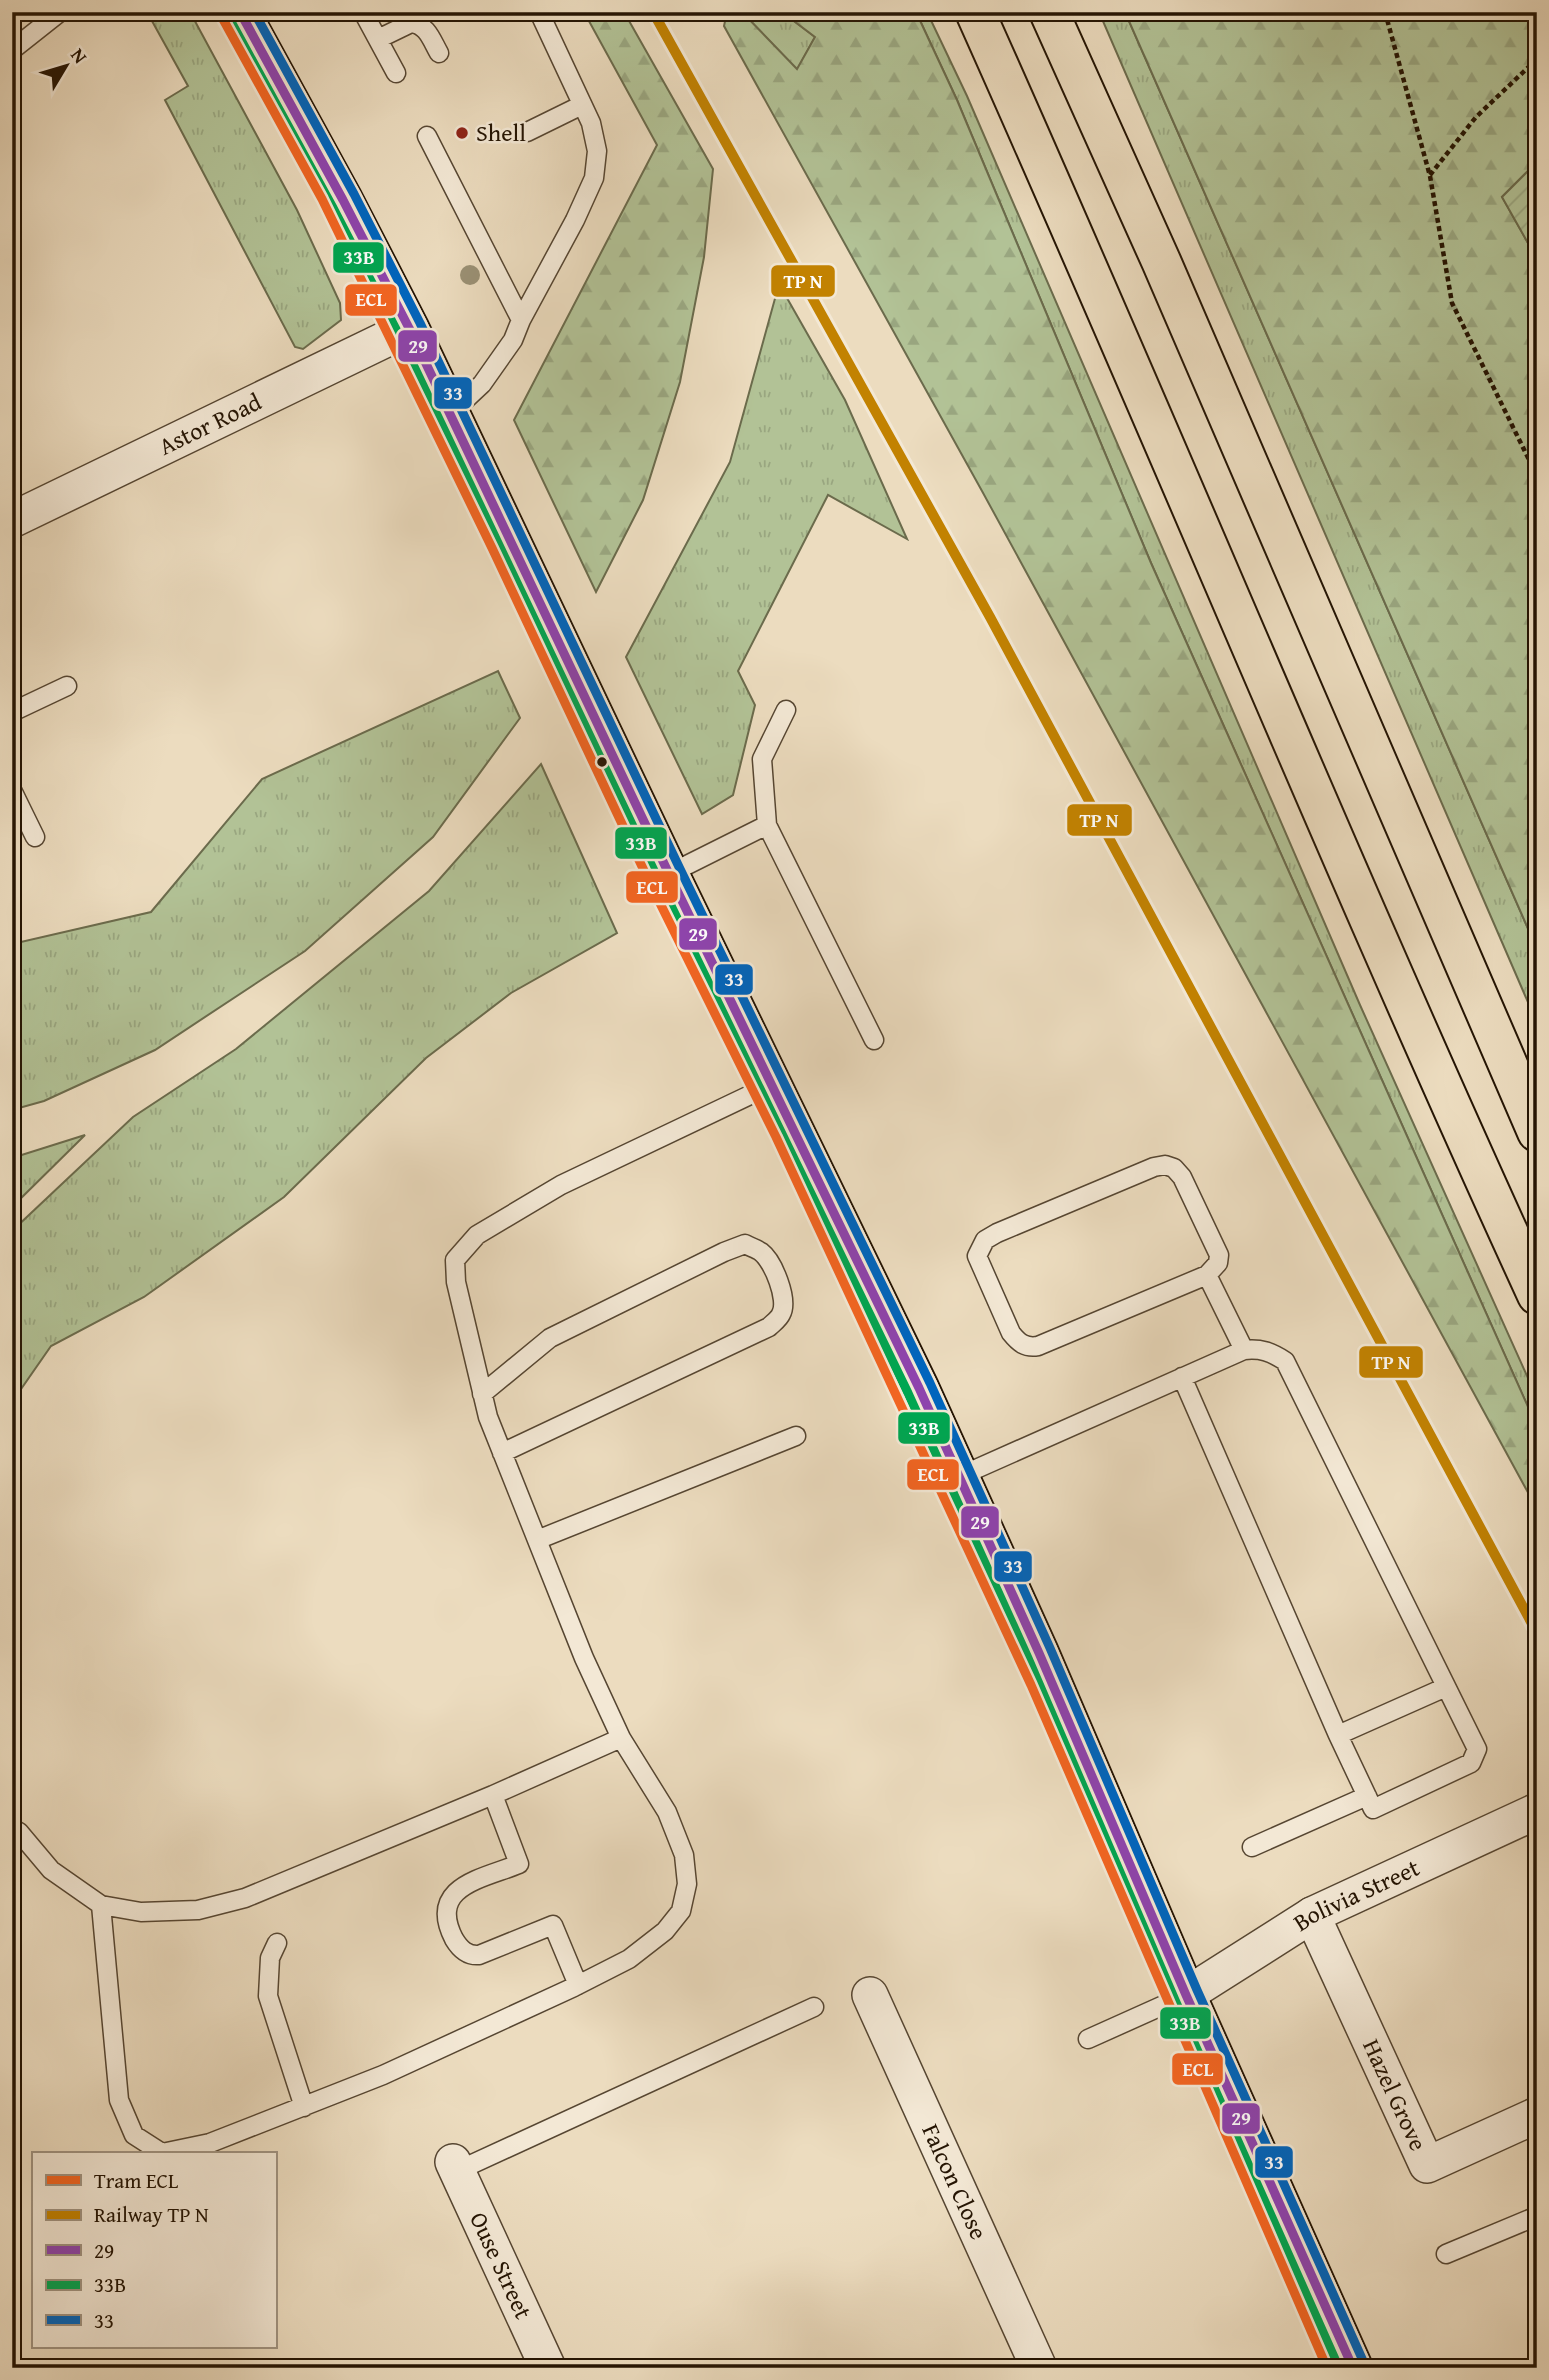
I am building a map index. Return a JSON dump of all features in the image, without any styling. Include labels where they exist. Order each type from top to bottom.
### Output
[{"type":"main road","points":[[240,12],[343,200],[409,328],[669,874],[919,1388],[1039,1653],[1186,1995],[1353,2368]]},
{"type":"main road","points":[[975,12],[1092,274],[1409,1014],[1537,1295]]},
{"type":"main road","points":[[1049,12],[1166,273],[1537,1132]]},
{"type":"street","name":"Astor Road","points":[[12,520],[409,328]]},
{"type":"street","name":"Bolivia Street","points":[[1186,1995],[1312,1914],[1537,1811]]},
{"type":"street","name":"Hazel Grove","points":[[1312,1914],[1427,2165],[1537,2115]]},
{"type":"street","name":"Falcon Close","points":[[870,1995],[1039,2368]]},
{"type":"street","name":"Ouse Street","points":[[455,2166],[548,2368]]},
{"type":"lane","points":[[12,50],[60,12]]},
{"type":"lane","points":[[363,12],[396,73]]},
{"type":"lane","points":[[450,414],[482,384],[513,340],[594,178],[597,151],[591,123],[539,12]]},
{"type":"lane","points":[[378,39],[411,23],[417,24],[424,28],[439,53]]},
{"type":"lane","points":[[527,132],[582,104]]},
{"type":"lane","points":[[427,136],[521,320]]},
{"type":"lane","points":[[12,712],[67,686]]},
{"type":"lane","points":[[786,710],[762,759],[767,825],[874,1040]]},
{"type":"lane","points":[[12,790],[35,837]]},
{"type":"lane","points":[[669,874],[767,825]]},
{"type":"lane","points":[[167,2152],[210,2143],[383,2075],[578,1985],[629,1959],[665,1931],[681,1911],[687,1884],[684,1855],[667,1812],[621,1738],[584,1658],[488,1417],[456,1282],[455,1260],[477,1235],[561,1185],[771,1085]]},
{"type":"lane","points":[[1165,1165],[1174,1168],[1182,1177],[1219,1255],[1218,1263],[1207,1275],[1038,1346],[1028,1347],[1011,1333],[977,1256],[985,1240],[997,1233],[1154,1167],[1165,1165]]},
{"type":"lane","points":[[482,1394],[550,1338],[745,1244],[761,1252],[770,1263],[779,1283],[784,1298],[782,1314],[769,1327],[502,1453]]},
{"type":"lane","points":[[1207,1275],[1244,1350]]},
{"type":"lane","points":[[958,1476],[1182,1377],[1244,1350],[1258,1348],[1285,1361],[1477,1749],[1471,1763],[1373,1809],[1182,1377]]},
{"type":"lane","points":[[537,1540],[796,1436]]},
{"type":"lane","points":[[1338,1735],[1446,1687]]},
{"type":"lane","points":[[12,1828],[28,1842],[51,1870],[101,1905],[141,1912],[198,1910],[245,1898],[493,1795],[621,1738]]},
{"type":"lane","points":[[493,1795],[519,1864],[462,1887],[448,1900],[446,1912],[455,1940],[471,1956],[479,1955],[553,1925],[578,1985]]},
{"type":"lane","points":[[1252,1847],[1367,1796]]},
{"type":"lane","points":[[101,1905],[119,2100],[134,2134],[161,2152]]},
{"type":"lane","points":[[277,1943],[270,1958],[268,1996],[304,2107]]},
{"type":"lane","points":[[1088,2039],[1186,1995]]},
{"type":"lane","points":[[455,2166],[814,2007]]},
{"type":"lane","points":[[1446,2253],[1537,2216]]},
{"type":"path","points":[[1385,12],[1430,176],[1452,303],[1537,476]]},
{"type":"path","points":[[1430,176],[1476,117],[1537,59]]},
{"type":"green space","points":[[147,12],[190,12],[297,210],[340,303],[341,320],[303,349],[295,347],[165,100],[188,86]]},
{"type":"green space","points":[[584,12],[624,12],[713,169],[704,257],[680,382],[643,500],[596,592],[514,420],[657,145]]},
{"type":"green space","points":[[727,12],[742,12],[797,69],[815,37],[782,12],[916,12],[957,100],[1151,563],[1537,1427],[1537,1509],[982,491],[724,26]]},
{"type":"green space","points":[[742,12],[782,12],[815,37],[797,70]]},
{"type":"green space","points":[[916,12],[927,12],[967,96],[1360,1005],[1537,1398],[1537,1427],[1151,563],[957,100]]},
{"type":"green space","points":[[1099,12],[1125,12],[1537,949],[1537,1023]]},
{"type":"green space","points":[[1125,12],[1537,12],[1537,162],[1502,197],[1537,259],[1537,949]]},
{"type":"green space","points":[[1537,162],[1537,259],[1502,197]]},
{"type":"green space","points":[[779,284],[845,400],[907,539],[828,495],[738,671],[755,705],[733,795],[702,814],[626,657],[730,462]]},
{"type":"green space","points":[[498,671],[520,718],[433,837],[305,951],[155,1050],[44,1101],[12,1110],[12,944],[151,912],[262,779]]},
{"type":"green space","points":[[541,764],[617,933],[511,993],[426,1058],[284,1197],[144,1297],[51,1346],[12,1402],[12,1231],[133,1117],[236,1049],[429,891]]},
{"type":"green space","points":[[85,1135],[12,1207],[12,1158]]},
{"type":"tram line","name":"ECL","points":[[219,12],[322,199],[492,548],[647,877],[776,1137],[1031,1685],[1327,2368]]},
{"type":"transit line","name":"29","points":[[240,12],[343,200],[409,328],[669,874],[919,1388],[1039,1653],[1186,1995],[1353,2368]]},
{"type":"transit line","name":"33","points":[[254,12],[354,194],[420,323],[680,869],[930,1383],[1050,1648],[1197,1990],[1364,2363]]},
{"type":"transit line","points":[[653,12],[990,617],[1537,1633]]},
{"type":"transit line","name":"33B","points":[[229,18],[398,333],[658,879],[908,1393],[1028,1658],[1175,2000],[1339,2368]]},
{"type":"place","name":"Shell","points":[[462,133]]}]
